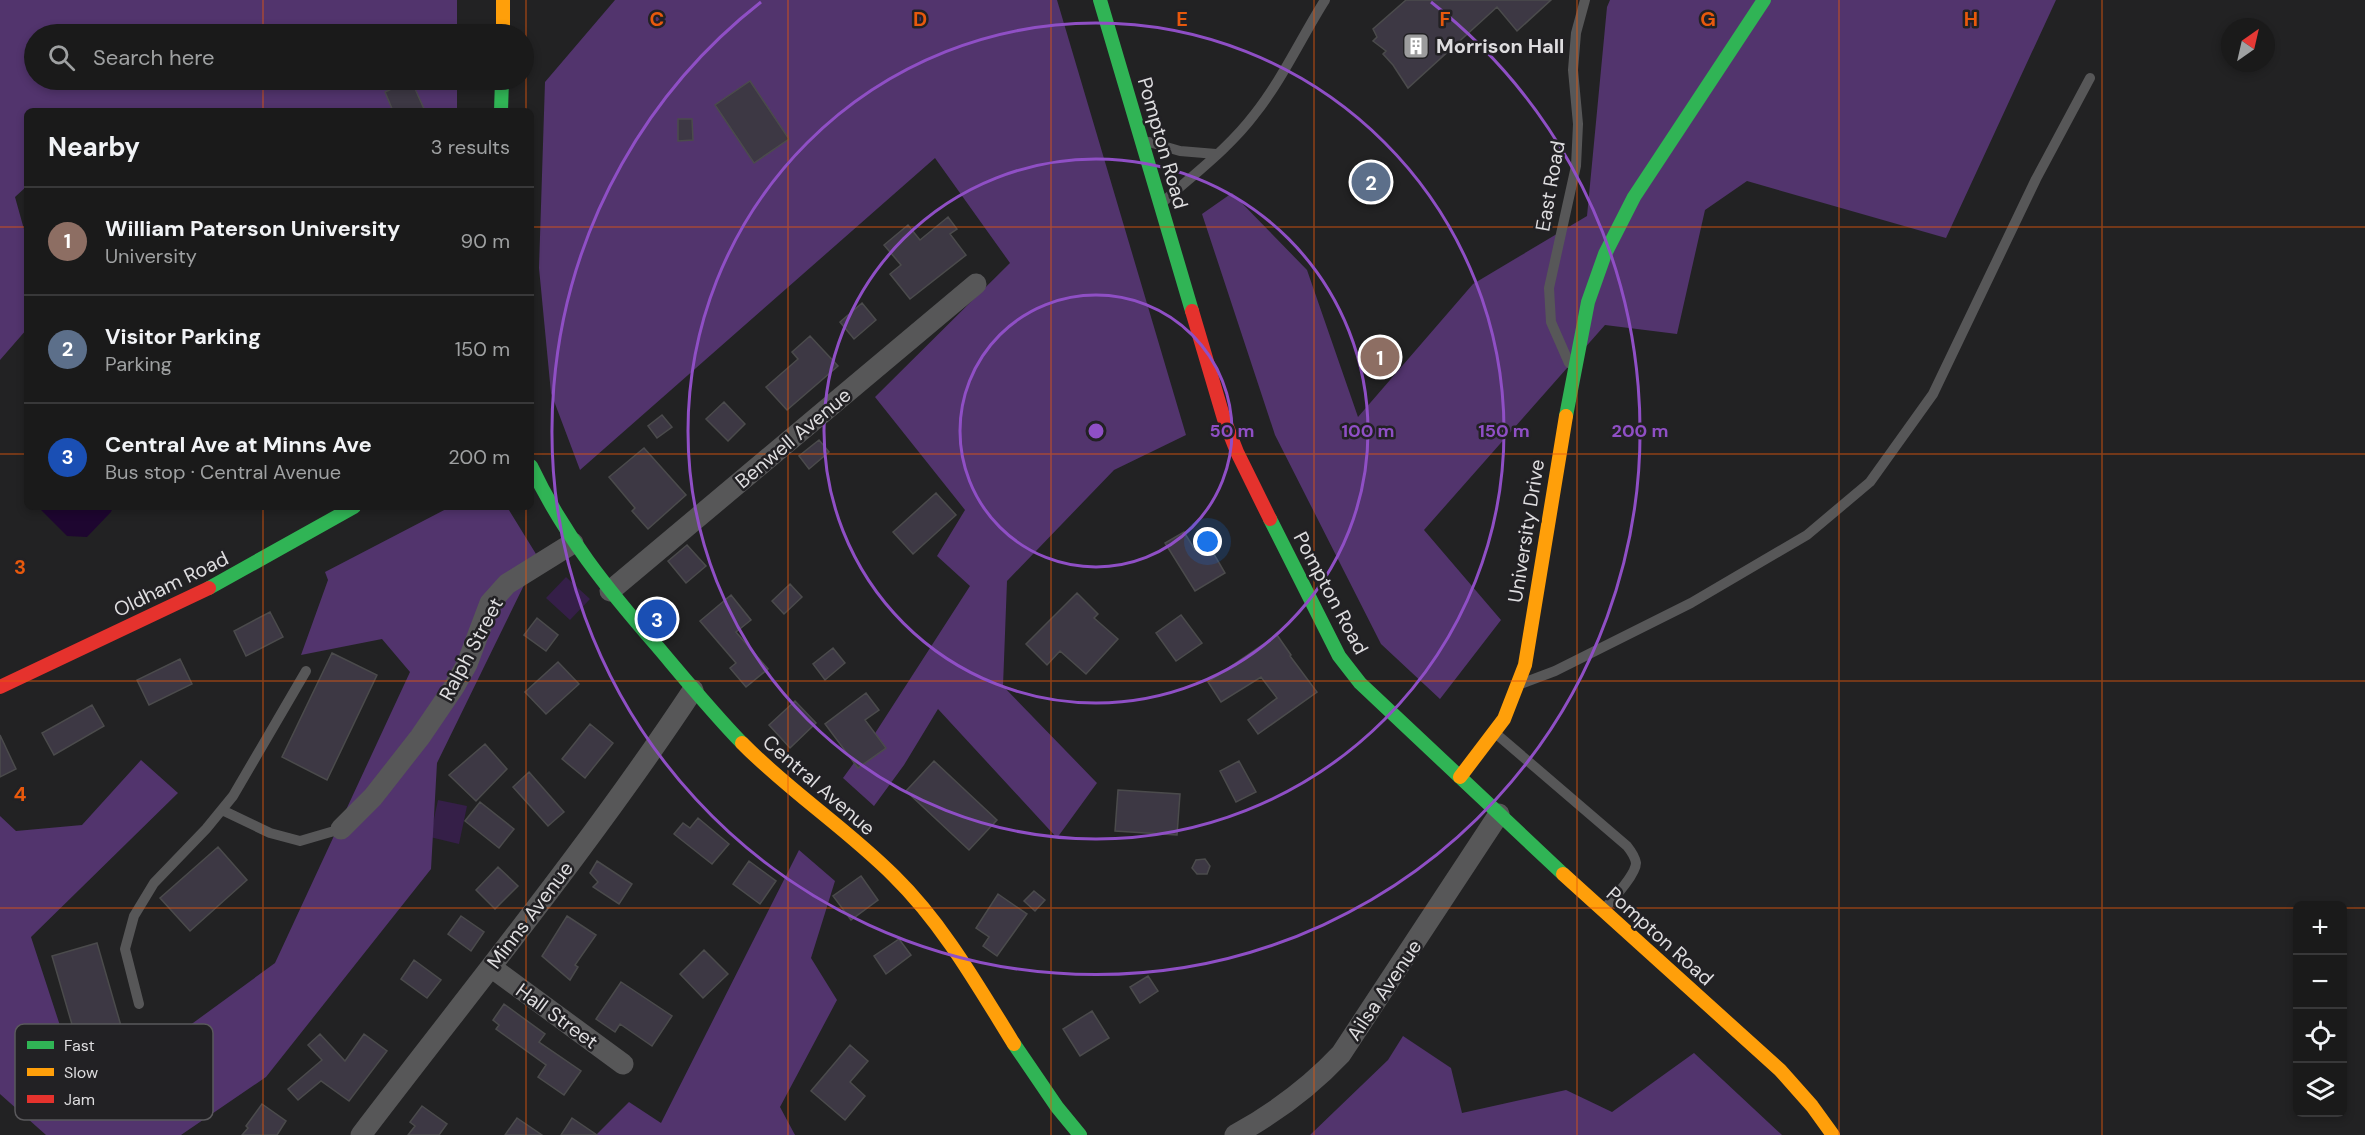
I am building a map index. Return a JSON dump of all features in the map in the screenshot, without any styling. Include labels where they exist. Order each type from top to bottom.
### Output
[{"type":"main road","points":[[503,0],[503,24]]},
{"type":"main road","name":"Pompton Road","points":[[1100,0],[1224,419],[1237,452],[1331,642],[1348,670],[1499,814],[1780,1070],[1812,1106],[1833,1135]]},
{"type":"main road","name":"University Drive","points":[[1460,777],[1504,719],[1525,665],[1536,585],[1588,302],[1605,254],[1634,197],[1764,0]]},
{"type":"main road","points":[[501,108],[502,90]]},
{"type":"main road","name":"Central Avenue","points":[[534,472],[551,509],[573,543],[693,690],[770,772],[893,875],[911,893],[953,948],[1038,1077],[1080,1135]]},
{"type":"main road","name":"Oldham Road","points":[[0,687],[220,583],[349,510]]},
{"type":"street","name":"Benwell Avenue","points":[[610,591],[976,284]]},
{"type":"street","name":"Ralph Street","points":[[340,829],[380,788],[420,737],[454,687],[467,664],[490,603],[507,584],[573,543]]},
{"type":"street","name":"Minns Avenue","points":[[361,1135],[578,853],[693,690]]},
{"type":"street","name":"Ailsa Avenue","points":[[1235,1135],[1262,1120],[1324,1072],[1341,1054],[1499,814]]},
{"type":"street","name":"Hall Street","points":[[491,967],[623,1064]]},
{"type":"lane","points":[[1160,205],[1233,139],[1255,114],[1325,0]]},
{"type":"lane","name":"East Road","points":[[1574,375],[1551,322],[1549,288],[1576,166],[1578,124],[1573,70],[1576,33],[1585,0]]},
{"type":"lane","points":[[1517,686],[1555,670],[1691,603],[1807,535],[1870,482],[1933,394],[2036,179],[2090,78]]},
{"type":"lane","points":[[1141,140],[1180,151],[1216,154]]},
{"type":"lane","points":[[139,1004],[125,949],[134,916],[154,883],[233,796],[306,671]]},
{"type":"lane","points":[[1494,732],[1627,846],[1634,856],[1636,866],[1633,873],[1604,910]]},
{"type":"lane","points":[[222,810],[270,833],[300,841],[340,829]]},
{"type":"shaded area","points":[[0,0],[457,0],[457,24],[24,24],[24,90],[457,90],[457,108],[24,108],[24,189],[15,197],[24,229],[24,332],[0,360]]},
{"type":"shaded area","points":[[615,0],[1057,0],[1186,435],[1114,470],[1007,581],[1003,686],[1097,783],[1057,838],[938,709],[904,765],[874,806],[843,778],[872,738],[970,586],[937,556],[965,510],[875,397],[1010,263],[935,158],[580,470],[551,393],[539,268],[545,82]]},
{"type":"shaded area","points":[[1610,0],[2056,0],[1946,238],[1747,181],[1705,210],[1677,334],[1605,325],[1424,530],[1501,620],[1440,699],[1381,644],[1275,435],[1202,214],[1232,193],[1307,270],[1358,417],[1473,284],[1587,216],[1607,7]]},
{"type":"shaded area","points":[[41,510],[112,510],[87,537],[67,536]]},
{"type":"shaded area","points":[[444,510],[509,510],[544,567],[527,579],[437,763],[431,869],[266,1077],[213,1113],[213,1024],[192,1024],[275,963],[410,672],[382,639],[301,655],[328,580],[325,572]]},
{"type":"shaded area","points":[[566,577],[590,599],[570,620],[546,598]]},
{"type":"shaded area","points":[[141,760],[178,793],[31,937],[59,1024],[15,1024],[15,1107],[0,1094],[0,816],[16,831],[82,825]]},
{"type":"shaded area","points":[[438,800],[467,806],[459,844],[430,837]]},
{"type":"shaded area","points":[[799,850],[835,881],[811,958],[837,1000],[780,1107],[795,1135],[596,1135],[629,1102],[661,1123]]},
{"type":"shaded area","points":[[1403,1036],[1451,1068],[1462,1113],[1566,1090],[1612,1112],[1694,1053],[1782,1135],[1310,1135],[1388,1060]]},
{"type":"shaded area","points":[[29,1120],[203,1120],[181,1135],[46,1135]]},
{"type":"building","name":"Morrison Hall","points":[[1406,0],[1551,0],[1517,31],[1497,7],[1408,88],[1383,54],[1386,51],[1373,41],[1377,37],[1373,29]]},
{"type":"building","points":[[750,81],[789,139],[754,163],[715,105]]},
{"type":"building","points":[[416,90],[424,108],[392,108],[385,92]]},
{"type":"building","points":[[678,119],[692,119],[693,140],[678,141]]},
{"type":"building","points":[[948,217],[957,229],[950,234],[966,255],[910,299],[890,274],[901,265],[884,245],[908,225],[920,240]]},
{"type":"building","points":[[862,303],[876,320],[854,339],[840,322]]},
{"type":"building","points":[[810,336],[838,366],[787,410],[766,387],[798,359],[792,352]]},
{"type":"building","points":[[724,402],[745,424],[728,441],[706,419]]},
{"type":"building","points":[[662,415],[672,427],[657,438],[648,426]]},
{"type":"building","points":[[819,440],[829,452],[809,469],[799,456]]},
{"type":"building","points":[[644,448],[686,495],[648,529],[632,511],[635,508],[609,477]]},
{"type":"building","points":[[936,493],[956,515],[913,554],[893,532]]},
{"type":"building","points":[[1184,532],[1195,550],[1207,542],[1225,573],[1195,591],[1165,543]]},
{"type":"building","points":[[687,545],[706,566],[686,583],[668,561]]},
{"type":"building","points":[[790,584],[802,597],[784,614],[772,601]]},
{"type":"building","points":[[1077,593],[1098,614],[1094,618],[1118,639],[1086,674],[1060,651],[1047,665],[1026,644]]},
{"type":"building","points":[[731,595],[751,620],[736,632],[768,669],[746,687],[730,668],[736,663],[700,621]]},
{"type":"building","points":[[270,612],[283,637],[246,656],[234,631]]},
{"type":"building","points":[[1181,615],[1202,643],[1176,661],[1156,633]]},
{"type":"building","points":[[537,618],[558,635],[546,651],[524,635]]},
{"type":"building","points":[[1277,635],[1317,692],[1258,734],[1248,720],[1277,698],[1261,677],[1221,702],[1208,682]]},
{"type":"building","points":[[833,648],[845,663],[825,680],[813,664]]},
{"type":"building","points":[[332,653],[377,675],[327,780],[282,757]]},
{"type":"building","points":[[180,659],[192,684],[149,705],[137,680]]},
{"type":"building","points":[[558,662],[579,684],[546,714],[525,692]]},
{"type":"building","points":[[866,693],[879,710],[865,720],[886,748],[858,768],[825,724]]},
{"type":"building","points":[[795,701],[816,723],[790,748],[769,725]]},
{"type":"building","points":[[92,705],[104,726],[54,755],[42,733]]},
{"type":"building","points":[[590,724],[613,743],[585,778],[562,759]]},
{"type":"building","points":[[0,735],[16,769],[0,777]]},
{"type":"building","points":[[485,744],[507,769],[476,801],[449,775]]},
{"type":"building","points":[[934,761],[997,820],[969,850],[906,791]]},
{"type":"building","points":[[1239,761],[1256,792],[1236,802],[1220,771]]},
{"type":"building","points":[[529,772],[564,812],[548,826],[513,787]]},
{"type":"building","points":[[1118,790],[1180,794],[1177,835],[1115,831]]},
{"type":"building","points":[[480,802],[514,829],[499,848],[465,821]]},
{"type":"building","points":[[698,818],[729,844],[712,864],[674,834],[683,823],[690,828]]},
{"type":"building","points":[[218,847],[247,880],[190,931],[160,898]]},
{"type":"building","points":[[1205,859],[1210,866],[1207,874],[1197,874],[1192,868],[1196,860]]},
{"type":"building","points":[[597,861],[632,884],[619,904],[593,887],[598,882],[590,873]]},
{"type":"building","points":[[749,861],[776,881],[760,904],[733,884]]},
{"type":"building","points":[[498,867],[518,886],[495,909],[476,890]]},
{"type":"building","points":[[861,876],[878,900],[851,920],[833,896]]},
{"type":"building","points":[[1034,891],[1045,900],[1035,911],[1024,901]]},
{"type":"building","points":[[998,894],[1027,914],[997,956],[983,946],[989,937],[976,928]]},
{"type":"building","points":[[461,916],[484,932],[471,951],[448,934]]},
{"type":"building","points":[[567,916],[596,935],[575,965],[578,967],[570,980],[542,956]]},
{"type":"building","points":[[899,939],[911,955],[886,974],[874,956]]},
{"type":"building","points":[[97,943],[120,1024],[72,1024],[52,956]]},
{"type":"building","points":[[704,950],[728,974],[703,998],[680,974]]},
{"type":"building","points":[[414,960],[441,980],[427,998],[401,979]]},
{"type":"building","points":[[1148,976],[1158,991],[1140,1003],[1130,987]]},
{"type":"building","points":[[621,982],[672,1016],[652,1046],[620,1024],[615,1032],[596,1019]]},
{"type":"building","points":[[504,1004],[545,1034],[539,1042],[581,1071],[564,1095],[538,1077],[546,1065],[496,1029],[499,1025],[493,1020]]},
{"type":"building","points":[[1092,1011],[1109,1038],[1080,1056],[1063,1029]]},
{"type":"building","points":[[320,1034],[345,1061],[364,1034],[387,1051],[349,1101],[321,1081],[298,1100],[288,1089],[322,1060],[308,1045]]},
{"type":"building","points":[[850,1045],[868,1061],[850,1082],[865,1096],[845,1120],[811,1091]]},
{"type":"building","points":[[262,1104],[286,1121],[277,1135],[242,1135],[248,1128],[246,1126]]},
{"type":"building","points":[[422,1106],[447,1124],[439,1135],[408,1135],[415,1126],[410,1122]]},
{"type":"building","points":[[517,1118],[542,1135],[505,1135]]},
{"type":"building","points":[[572,1118],[597,1135],[561,1135]]},
{"type":"traffic: fast","points":[[1100,0],[1192,311]]},
{"type":"traffic: fast","points":[[1566,416],[1588,302],[1605,254],[1634,197],[1764,0]]},
{"type":"traffic: fast","points":[[501,108],[502,90]]},
{"type":"traffic: fast","points":[[534,472],[557,515],[604,582],[742,743]]},
{"type":"traffic: fast","points":[[209,588],[349,510]]},
{"type":"traffic: fast","points":[[1270,519],[1339,656],[1360,683],[1563,874]]},
{"type":"traffic: fast","points":[[1014,1044],[1057,1107],[1080,1135]]},
{"type":"traffic: slow","points":[[503,0],[503,24]]},
{"type":"traffic: slow","points":[[1460,777],[1504,719],[1525,665],[1566,416]]},
{"type":"traffic: slow","points":[[742,743],[760,761],[876,858],[912,895],[959,956],[1014,1044]]},
{"type":"traffic: slow","points":[[1563,874],[1780,1070],[1812,1106],[1833,1135]]},
{"type":"traffic: jam","points":[[1192,311],[1224,419],[1237,452],[1270,519]]},
{"type":"traffic: jam","points":[[0,687],[209,588]]},
{"type":"place","name":"Morrison Hall","points":[[1416,46]]},
{"type":"place","name":"Visitor Parking","points":[[1371,182]]},
{"type":"place","name":"William Paterson University","points":[[1380,357]]},
{"type":"place","name":"Central Ave at Minns Ave","points":[[657,619]]}]
